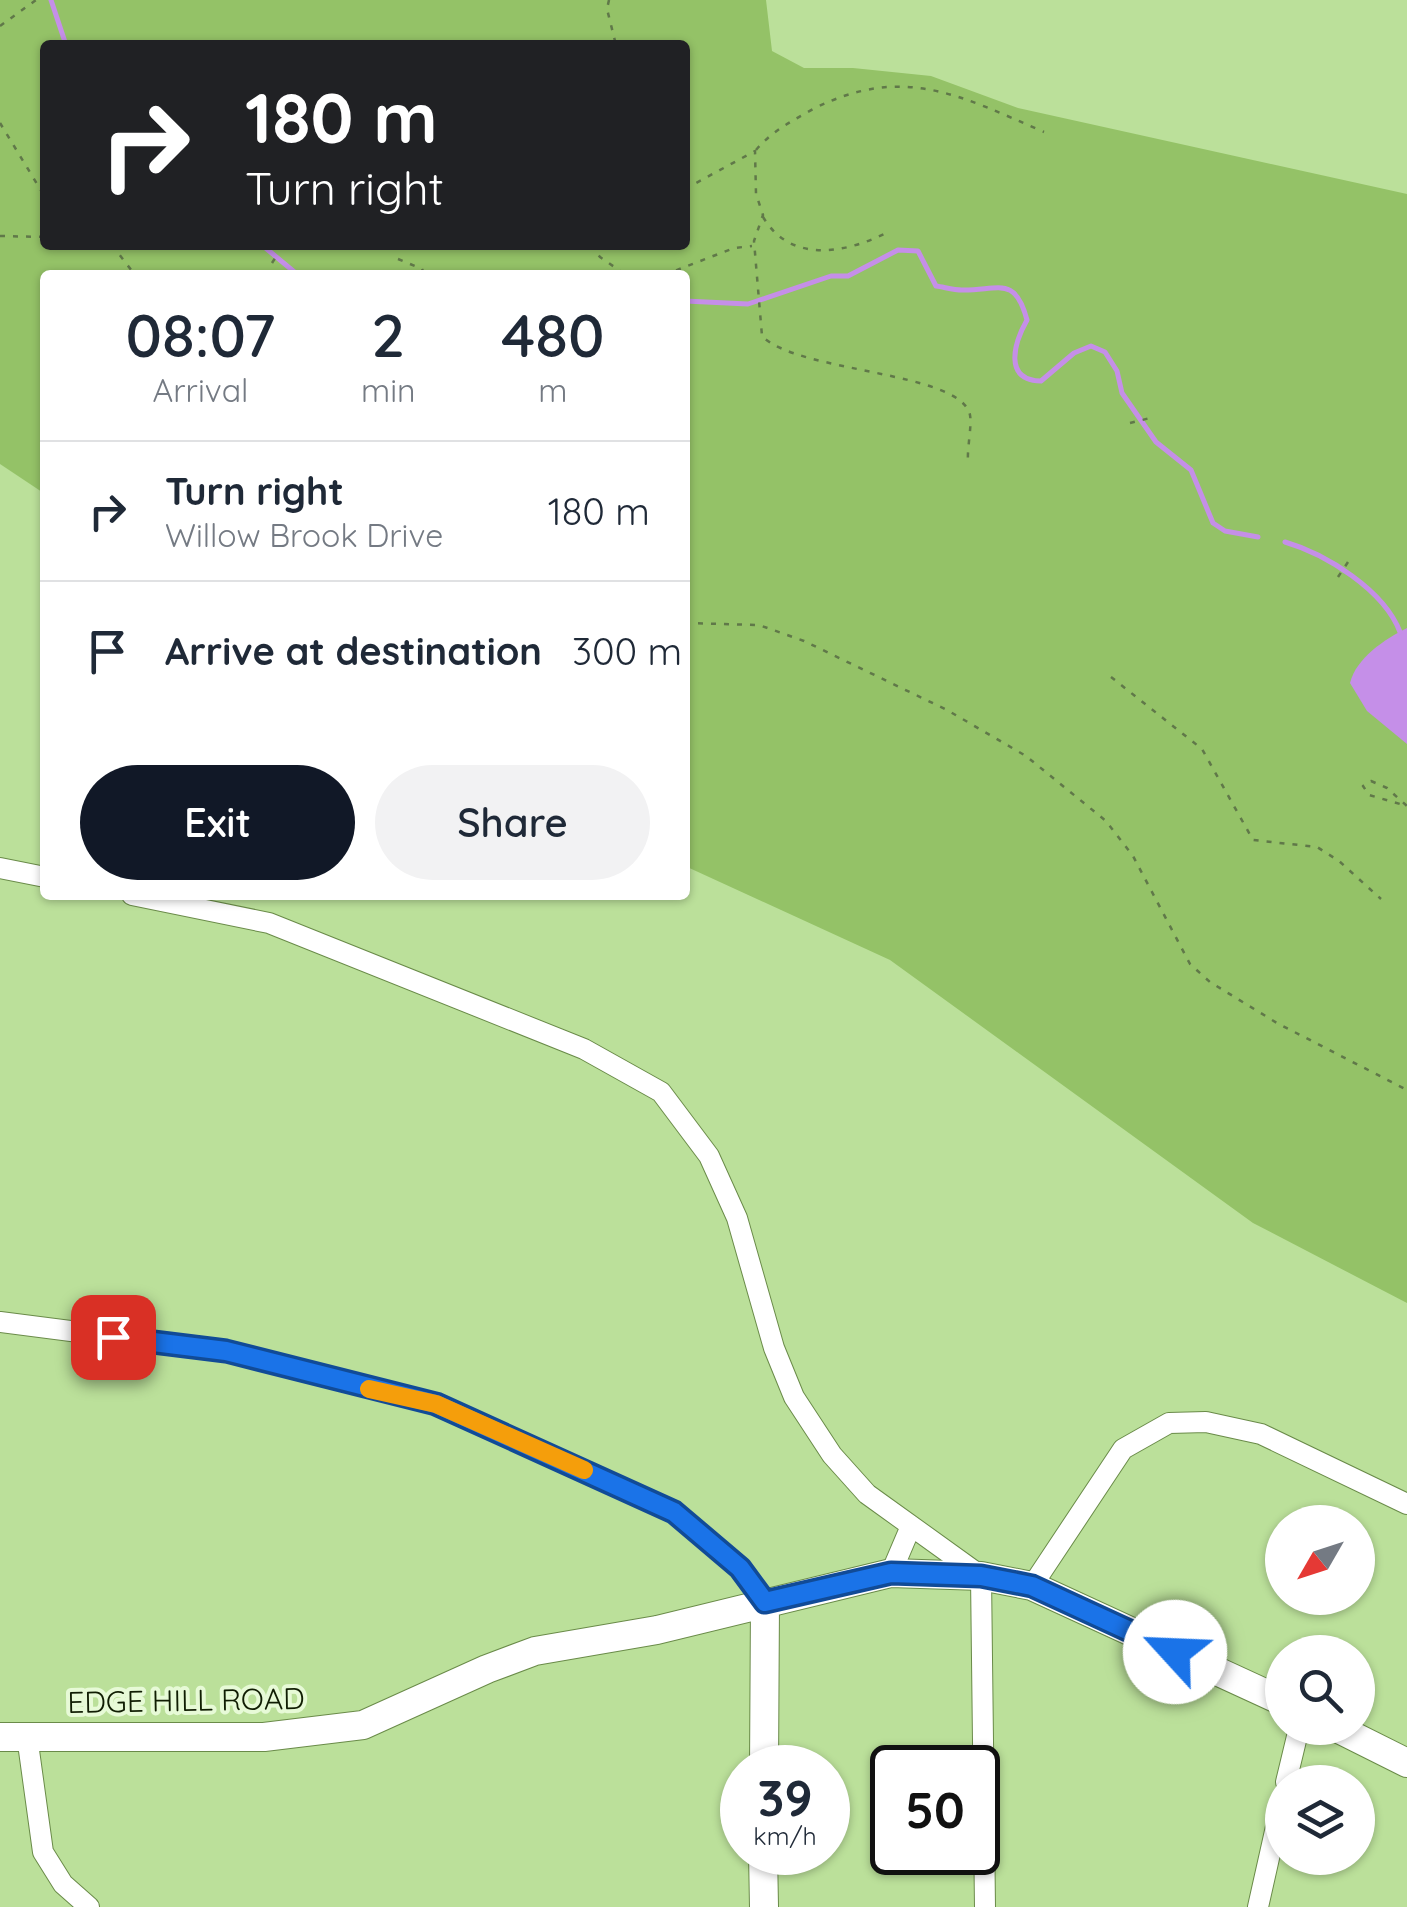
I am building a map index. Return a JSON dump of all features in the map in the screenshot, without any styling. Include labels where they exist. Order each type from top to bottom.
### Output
[{"type":"main road","name":"EDGE HILL ROAD","points":[[14,1736],[264,1737],[363,1725],[487,1668],[535,1652],[657,1630],[891,1573],[981,1576],[1032,1586],[1265,1693]]},
{"type":"main road","points":[[764,1745],[765,1602]]},
{"type":"main road","points":[[1372,1745],[1407,1762]]},
{"type":"main road","points":[[763,1875],[764,1907]]},
{"type":"street","points":[[0,868],[40,876]]},
{"type":"street","points":[[156,900],[269,923],[584,1050],[661,1092],[709,1156],[737,1218],[774,1348],[794,1397],[832,1454],[867,1494],[981,1576],[985,1907]]},
{"type":"street","points":[[0,1322],[226,1351],[436,1404],[674,1512],[740,1568],[765,1602]]},
{"type":"street","points":[[1032,1586],[1122,1450],[1170,1423],[1206,1422],[1261,1434],[1407,1504]]},
{"type":"street","points":[[891,1573],[911,1526]]},
{"type":"street","points":[[14,1736],[43,1852],[63,1884],[89,1907]]},
{"type":"street","points":[[1258,1907],[1265,1875]]},
{"type":"path","points":[[609,0],[606,9],[615,40]]},
{"type":"path","points":[[0,26],[34,1]]},
{"type":"path","points":[[690,186],[755,151],[768,135],[800,116],[876,85],[934,90],[1044,132]]},
{"type":"path","points":[[0,124],[40,189]]},
{"type":"path","points":[[755,151],[756,194],[762,216],[778,240],[806,249],[854,246],[886,233]]},
{"type":"path","points":[[762,216],[754,246],[762,336],[782,352],[929,386],[961,399],[970,415],[968,462]]},
{"type":"path","points":[[0,236],[40,237]]},
{"type":"path","points":[[677,270],[734,248],[754,246]]},
{"type":"path","points":[[595,250],[619,270]]},
{"type":"path","points":[[272,262],[279,252]]},
{"type":"path","points":[[398,259],[422,270]]},
{"type":"path","points":[[1130,423],[1154,417]]},
{"type":"path","points":[[1338,577],[1348,562]]},
{"type":"path","points":[[690,623],[759,626],[804,641],[947,710],[1026,756],[1106,822],[1134,856],[1190,964],[1210,982],[1277,1024],[1407,1090]]},
{"type":"path","points":[[1110,677],[1202,749],[1253,840],[1317,847],[1339,861],[1380,899]]},
{"type":"path","points":[[1372,781],[1382,784],[1407,806],[1369,795],[1363,786],[1372,781]]},
{"type":"green space","points":[[0,0],[766,0],[772,51],[804,68],[853,68],[931,76],[1018,108],[1407,194],[1407,1303],[1253,1223],[890,960],[690,868],[690,270],[40,270],[40,491],[0,464]]},
{"type":"shaded area","points":[[1407,628],[1407,744],[1367,711],[1350,683],[1365,658]]},
{"type":"waterway","points":[[51,0],[64,40]]},
{"type":"waterway","points":[[268,250],[292,270]]},
{"type":"waterway","points":[[690,301],[748,304],[831,276],[848,276],[898,250],[918,251],[936,286],[962,290],[1003,288],[1017,296],[1027,320],[1018,339],[1016,367],[1029,379],[1041,381],[1074,353],[1091,346],[1105,352],[1117,371],[1122,393],[1156,442],[1191,470],[1213,523],[1225,531],[1258,537]]},
{"type":"waterway","points":[[1285,542],[1318,555],[1352,576],[1381,602],[1400,632]]},
{"type":"slow traffic","points":[[369,1389],[436,1404],[584,1470]]},
{"type":"route","points":[[113,1337],[226,1351],[436,1404],[674,1512],[740,1568],[765,1602],[870,1575],[981,1576],[1032,1586],[1175,1652]]}]
